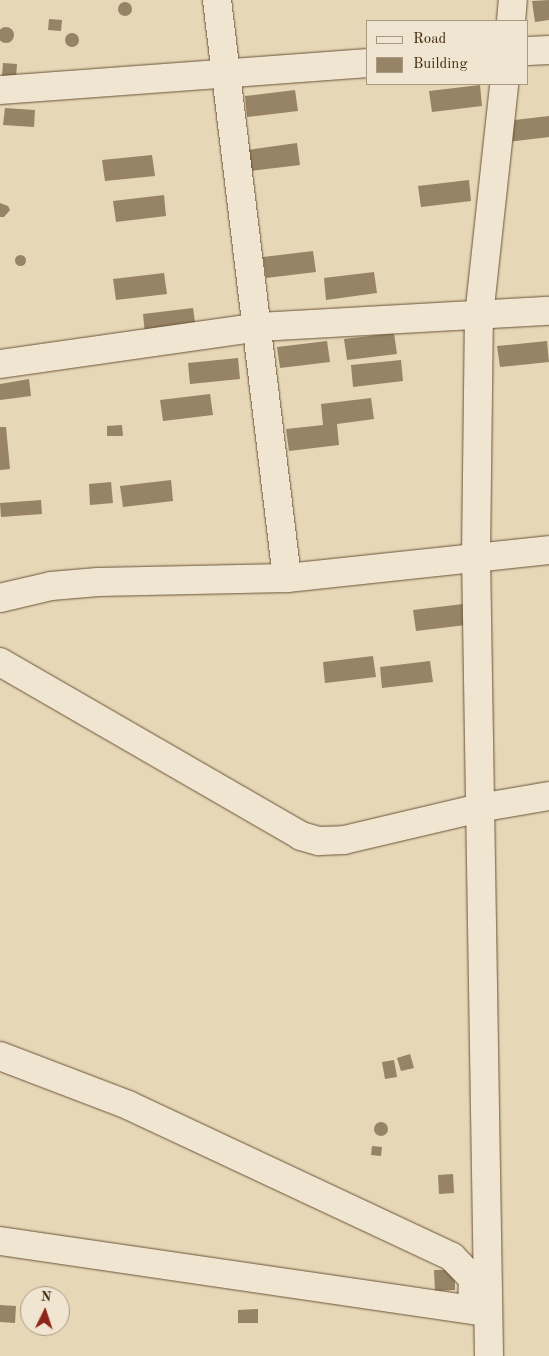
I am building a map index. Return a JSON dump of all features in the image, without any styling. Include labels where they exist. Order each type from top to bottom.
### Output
[{"type":"street","points":[[217,0],[259,328],[287,578]]},
{"type":"street","points":[[511,20],[513,0]]},
{"type":"street","points":[[529,51],[549,50]]},
{"type":"street","points":[[0,90],[366,62]]},
{"type":"street","points":[[480,1311],[479,808],[476,556],[479,316],[504,85]]},
{"type":"street","points":[[0,364],[259,328],[549,311]]},
{"type":"street","points":[[0,598],[51,586],[98,582],[287,578],[476,556],[549,550]]},
{"type":"street","points":[[0,662],[301,836],[319,841],[344,840],[479,808],[549,796]]},
{"type":"street","points":[[0,1056],[128,1105],[452,1257],[473,1279],[489,1356]]},
{"type":"street","points":[[0,1240],[480,1311]]},
{"type":"building","points":[[549,0],[549,20],[535,22],[532,1]]},
{"type":"building","points":[[125,2],[130,4],[132,9],[130,14],[125,16],[120,14],[118,9],[120,4]]},
{"type":"building","points":[[49,19],[62,20],[61,31],[48,30]]},
{"type":"building","points":[[3,27],[9,27],[14,32],[14,38],[9,43],[3,43],[-1,40],[-1,30]]},
{"type":"building","points":[[72,33],[77,35],[79,40],[77,45],[72,47],[67,45],[65,40],[67,35]]},
{"type":"building","points":[[3,63],[17,64],[16,77],[2,76]]},
{"type":"building","points":[[480,85],[482,106],[432,112],[429,91]]},
{"type":"building","points":[[295,90],[298,111],[247,117],[245,96]]},
{"type":"building","points":[[5,108],[35,110],[34,127],[3,125]]},
{"type":"building","points":[[549,116],[549,137],[508,142],[505,121]]},
{"type":"building","points":[[297,143],[300,165],[250,171],[247,150]]},
{"type":"building","points":[[152,155],[155,176],[105,181],[102,160]]},
{"type":"building","points":[[469,180],[471,201],[421,207],[418,186]]},
{"type":"building","points":[[164,195],[166,216],[116,222],[113,201]]},
{"type":"building","points":[[0,203],[8,206],[10,210],[4,217],[0,217]]},
{"type":"building","points":[[313,251],[316,272],[266,278],[263,257]]},
{"type":"building","points":[[18,255],[22,255],[25,260],[24,264],[18,265],[15,262],[15,258]]},
{"type":"building","points":[[374,272],[377,293],[326,300],[324,278]]},
{"type":"building","points":[[164,273],[167,294],[116,300],[113,279]]},
{"type":"building","points":[[193,308],[196,329],[145,335],[143,314]]},
{"type":"building","points":[[394,333],[397,354],[347,360],[344,339]]},
{"type":"building","points":[[327,341],[330,362],[280,368],[277,347]]},
{"type":"building","points":[[547,341],[549,362],[500,367],[497,346]]},
{"type":"building","points":[[238,358],[240,379],[190,384],[188,363]]},
{"type":"building","points":[[401,360],[403,381],[353,387],[351,365]]},
{"type":"building","points":[[29,379],[31,396],[0,400],[0,384]]},
{"type":"building","points":[[210,394],[213,415],[163,421],[160,400]]},
{"type":"building","points":[[371,398],[374,419],[337,424],[339,445],[289,451],[286,429],[323,425],[321,404]]},
{"type":"building","points":[[122,425],[123,436],[107,436],[107,426]]},
{"type":"building","points":[[0,427],[6,427],[10,469],[0,470]]},
{"type":"building","points":[[171,480],[173,501],[123,507],[120,486]]},
{"type":"building","points":[[111,482],[113,503],[90,505],[89,484]]},
{"type":"building","points":[[41,500],[42,514],[1,517],[0,503]]},
{"type":"building","points":[[463,604],[466,625],[416,631],[413,610]]},
{"type":"building","points":[[373,656],[376,677],[325,683],[323,662]]},
{"type":"building","points":[[430,661],[433,682],[382,688],[380,667]]},
{"type":"building","points":[[410,1054],[414,1068],[401,1071],[397,1058]]},
{"type":"building","points":[[394,1060],[397,1077],[385,1079],[382,1062]]},
{"type":"building","points":[[381,1122],[386,1124],[388,1129],[386,1134],[381,1136],[376,1134],[374,1129],[376,1124]]},
{"type":"building","points":[[372,1146],[382,1147],[381,1156],[371,1155]]},
{"type":"building","points":[[453,1174],[454,1193],[439,1194],[438,1175]]},
{"type":"building","points":[[434,1270],[455,1270],[455,1290],[435,1291]]},
{"type":"building","points":[[0,1305],[16,1306],[15,1323],[0,1322]]},
{"type":"building","points":[[258,1309],[258,1323],[238,1323],[238,1310]]}]
